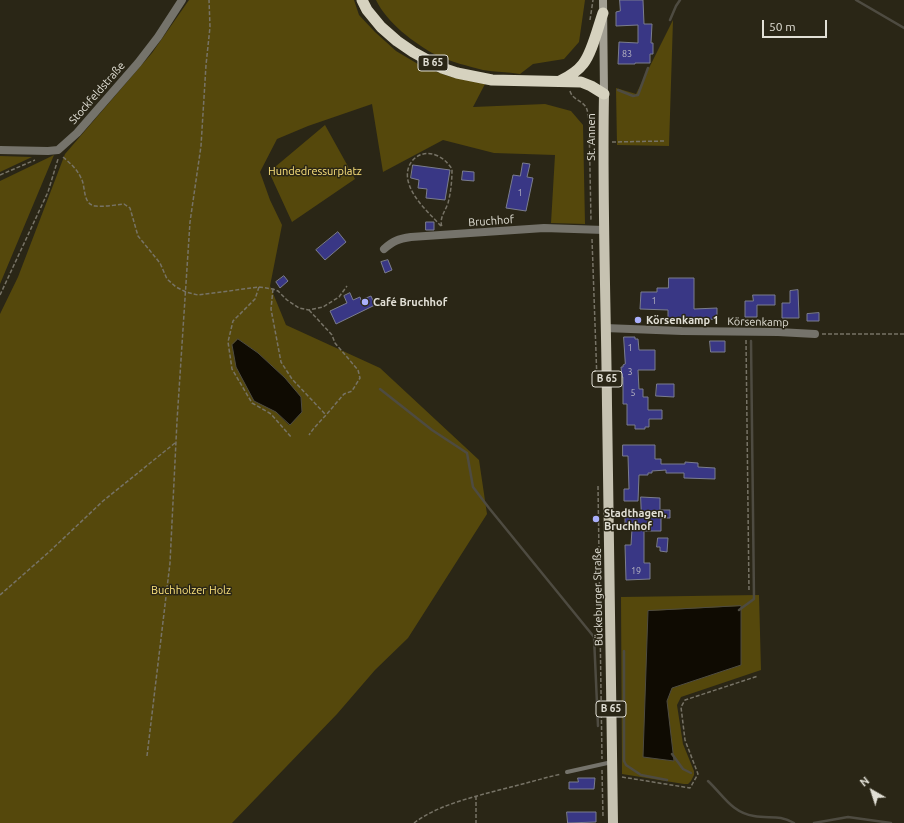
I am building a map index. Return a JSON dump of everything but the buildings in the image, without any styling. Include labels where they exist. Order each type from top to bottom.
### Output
[{"type":"highway","name":"B 65","points":[[362,0],[367,10],[397,41],[413,52],[442,68],[457,73],[492,80],[581,82],[604,94]]},
{"type":"highway","points":[[559,81],[570,75],[583,64],[589,54],[603,13]]},
{"type":"main road","name":"St. Annen","points":[[603,0],[604,274]]},
{"type":"main road","name":"Bückeburger Straße","points":[[604,274],[607,404],[607,763],[612,776],[613,823]]},
{"type":"street","name":"Stockfeldstraße","points":[[0,150],[58,150],[82,127],[138,63],[158,37],[182,0]]},
{"type":"street","name":"Bruchhof","points":[[384,249],[392,242],[411,237],[544,228],[604,230]]},
{"type":"street","name":"Körsenkamp","points":[[605,328],[815,334]]},
{"type":"lane","points":[[567,772],[607,763]]},
{"type":"path","points":[[147,756],[170,562],[175,443],[190,222],[201,146],[210,27],[209,0]]},
{"type":"path","points":[[603,142],[666,141]]},
{"type":"path","points":[[0,175],[40,157],[48,151]]},
{"type":"path","points":[[0,295],[48,192],[59,154],[74,167],[82,179],[86,198],[89,204],[94,206],[124,204],[130,208],[138,236],[160,263],[167,279],[176,287],[186,292],[198,295],[259,287],[273,289],[278,291],[287,300],[299,308],[309,310],[323,307],[339,297],[347,286]]},
{"type":"path","points":[[441,226],[441,218],[448,204],[452,168],[447,162],[438,156],[432,154],[422,155],[414,159],[409,165],[407,174],[408,184],[420,203],[441,226],[445,235]]},
{"type":"path","points":[[259,287],[254,299],[233,322],[228,342],[232,369],[252,403],[271,414],[291,437]]},
{"type":"path","points":[[273,289],[271,309],[282,363],[292,379],[326,415]]},
{"type":"path","points":[[309,310],[332,335],[335,343],[358,370],[360,378],[352,391],[344,394],[309,435]]},
{"type":"path","points":[[745,332],[749,592]]},
{"type":"path","points":[[815,334],[904,334]]},
{"type":"path","points":[[0,595],[49,552],[103,501],[175,443]]},
{"type":"path","points":[[598,484],[607,763],[603,823]]},
{"type":"path","points":[[612,776],[690,788],[698,774],[685,740],[681,707],[685,700],[758,676]]},
{"type":"path","points":[[414,823],[425,815],[453,803],[567,772]]},
{"type":"path","points":[[476,796],[476,823]]},
{"type":"green space","name":"Buchholzer Holz","points":[[189,0],[354,0],[359,15],[396,51],[423,67],[451,77],[485,84],[473,107],[545,104],[571,111],[583,125],[585,224],[551,223],[555,155],[494,153],[443,140],[383,172],[372,104],[308,126],[277,139],[260,172],[270,200],[282,225],[270,286],[286,325],[380,368],[479,460],[487,514],[408,638],[375,670],[337,714],[232,823],[0,823],[0,314],[18,277],[65,154],[152,53]],"holes":[[[238,339],[258,353],[285,378],[289,425],[276,412]]]},
{"type":"green space","points":[[376,0],[585,0],[579,42],[564,59],[533,64],[520,74],[483,70],[436,55],[419,45],[402,32],[387,17]]},
{"type":"green space","points":[[673,20],[669,146],[617,145],[616,88],[636,94]]},
{"type":"green space","name":"Hundedressurplatz","points":[[325,125],[355,179],[292,222],[269,172]]},
{"type":"green space","points":[[54,155],[0,284],[0,181]]},
{"type":"green space","points":[[0,156],[32,157],[0,172]]},
{"type":"green space","points":[[759,595],[761,670],[681,697],[677,705],[683,744],[694,771],[691,781],[688,784],[684,784],[622,774],[621,597]]},
{"type":"shaded area","points":[[238,339],[258,353],[285,378],[301,397],[302,412],[290,425],[276,412],[254,401],[236,367],[232,345]]},
{"type":"shaded area","points":[[741,606],[741,665],[672,688],[667,701],[674,761],[643,757],[648,611]]},
{"type":"waterway","points":[[670,20],[680,0]]},
{"type":"waterway","points":[[856,0],[904,28]]},
{"type":"waterway","points":[[618,90],[633,96],[638,95],[648,68]]},
{"type":"waterway","points":[[739,610],[754,599],[751,341]]},
{"type":"waterway","points":[[380,389],[432,430],[467,453],[473,487],[594,637],[598,726]]},
{"type":"waterway","points":[[624,651],[624,761],[626,765],[641,775],[667,780]]},
{"type":"waterway","points":[[672,754],[683,769],[691,773]]},
{"type":"waterway","points":[[708,781],[728,803],[746,814],[759,817],[779,818],[789,820],[794,823]]},
{"type":"waterway","points":[[814,823],[848,817],[891,823]]},
{"type":"place","name":"Café Bruchhof","points":[[365,302]]},
{"type":"place","name":"Körsenkamp 1","points":[[638,320]]},
{"type":"place","name":"Stadthagen, Bruchhof","points":[[596,519]]}]
